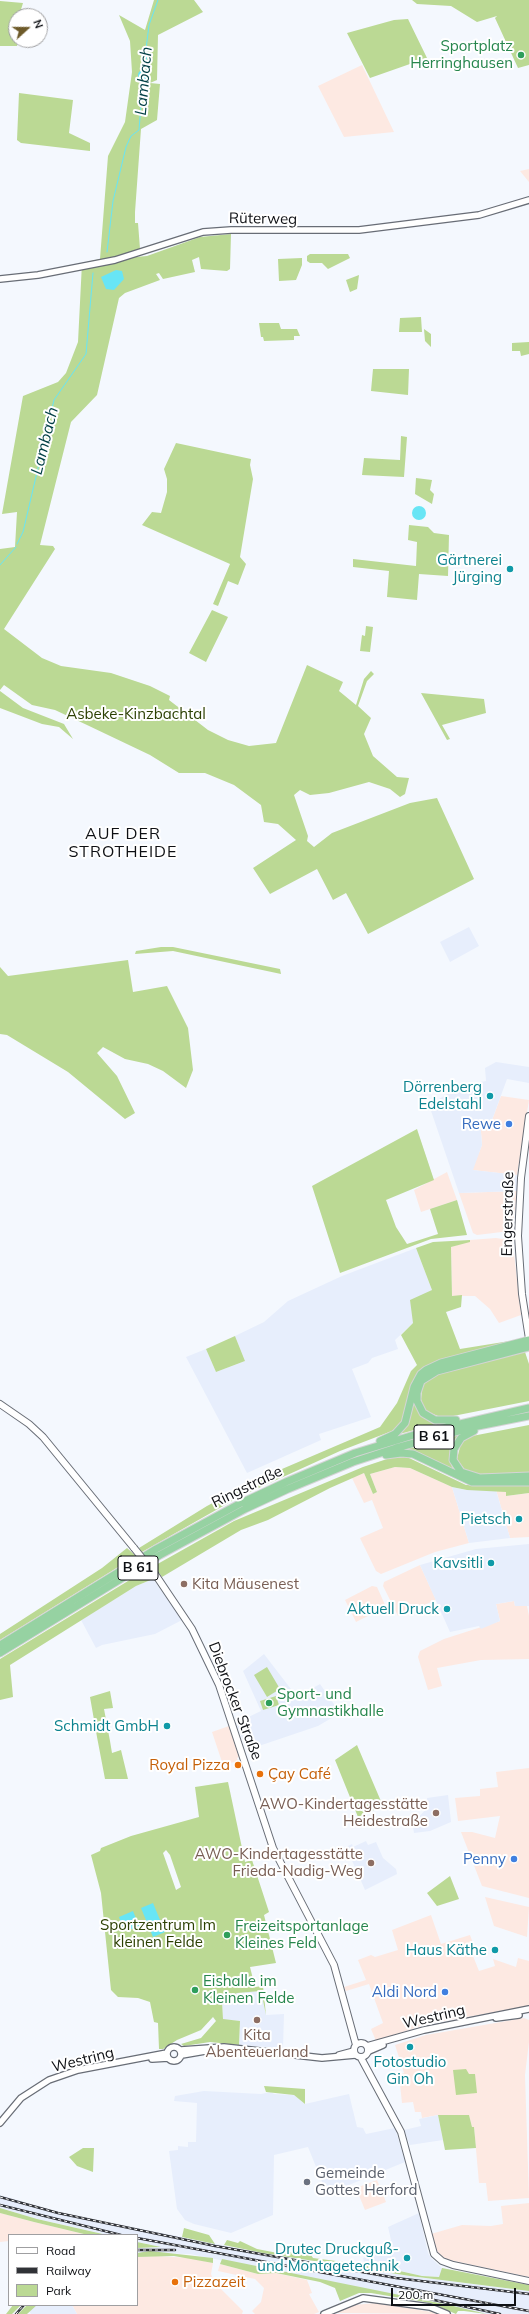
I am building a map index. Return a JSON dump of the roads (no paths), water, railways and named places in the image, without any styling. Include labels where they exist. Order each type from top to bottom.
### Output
[{"type":"highway","points":[[355,1454],[363,1448],[386,1439],[401,1428],[407,1418],[416,1380],[426,1370],[441,1363],[529,1339]]},
{"type":"highway","points":[[470,1420],[465,1418],[444,1421],[428,1416],[419,1407],[417,1401],[417,1393],[421,1381],[437,1371],[529,1347]]},
{"type":"highway","name":"Ringstraße","points":[[0,1645],[122,1569],[197,1526],[286,1482],[355,1454],[417,1434],[470,1420],[529,1408]]},
{"type":"highway","name":"Ringstraße","points":[[0,1653],[115,1582],[200,1533],[288,1489],[353,1462],[423,1440],[529,1416]]},
{"type":"highway","points":[[516,1418],[508,1424],[467,1434],[456,1443],[453,1460],[461,1472],[472,1477],[529,1476]]},
{"type":"highway","points":[[353,1462],[365,1462],[394,1453],[407,1453],[472,1482],[529,1482]]},
{"type":"main road","name":"Engerstraße","points":[[529,1116],[521,1178],[518,1236],[529,1339]]},
{"type":"main road","name":"Engerstraße","points":[[526,1314],[529,1324]]},
{"type":"main road","name":"Diebrocker Straße","points":[[0,1404],[29,1424],[43,1437],[155,1574],[189,1623],[211,1667],[228,1711],[273,1848],[330,1956],[361,2051],[394,2116],[405,2143],[434,2254],[442,2261],[453,2265],[529,2281]]},
{"type":"street","name":"Rüterweg","points":[[0,279],[58,272],[115,260],[203,232],[231,230],[359,230],[479,215],[529,200]]},
{"type":"street","name":"Westring","points":[[481,2020],[529,2009]]},
{"type":"street","name":"Westring","points":[[181,2053],[205,2051],[331,2058],[361,2051],[393,2039],[424,2030],[529,2013]]},
{"type":"street","points":[[172,2047],[181,2053],[176,2062],[167,2055],[172,2047]]},
{"type":"street","name":"Westring","points":[[0,2123],[21,2098],[49,2080],[78,2070],[167,2055]]},
{"type":"street","points":[[324,2314],[355,2300],[369,2298],[430,2307],[446,2314]]},
{"type":"water","points":[[141,70],[145,70],[148,75],[145,80],[141,80],[138,77],[138,73]]},
{"type":"water","points":[[116,270],[122,271],[124,279],[114,290],[106,289],[101,277]]},
{"type":"water","points":[[419,506],[424,508],[426,513],[424,518],[419,520],[414,518],[412,513],[414,508]]},
{"type":"water","points":[[153,1903],[165,1932],[153,1937],[141,1908]]},
{"type":"water","points":[[133,1911],[139,1926],[132,1929],[122,1926],[119,1917]]},
{"type":"waterway","name":"Lambach","points":[[147,72],[146,49],[149,25],[158,0]]},
{"type":"waterway","name":"Lambach","points":[[107,252],[113,201],[126,147],[131,136],[139,130],[141,105],[146,81]]},
{"type":"waterway","name":"Lambach","points":[[17,544],[23,532],[54,400],[86,354],[93,273]]},
{"type":"waterway","name":"Lambach","points":[[0,565],[16,547]]},
{"type":"railway","points":[[0,2197],[58,2213],[215,2246],[396,2278],[529,2294]]},
{"type":"railway","points":[[0,2205],[117,2234]]},
{"type":"railway","points":[[138,2238],[529,2311]]},
{"type":"railway","points":[[138,2250],[175,2250]]},
{"type":"railway","points":[[420,2297],[500,2314]]},
{"type":"railway","points":[[16,2314],[23,2306]]},
{"type":"place","name":"Sportplatz Herringhausen","points":[[521,55]]},
{"type":"place","name":"Gärtnerei Jürging","points":[[510,569]]},
{"type":"place","name":"Dörrenberg Edelstahl","points":[[490,1096]]},
{"type":"place","name":"Rewe","points":[[509,1124]]},
{"type":"place","name":"Pietsch","points":[[519,1519]]},
{"type":"place","name":"Kavsitli","points":[[491,1563]]},
{"type":"place","name":"Kita Mäusenest","points":[[184,1584]]},
{"type":"place","name":"Aktuell Druck","points":[[447,1609]]},
{"type":"place","name":"Sport- und Gymnastikhalle","points":[[269,1703]]},
{"type":"place","name":"Schmidt GmbH","points":[[167,1726]]},
{"type":"place","name":"Royal Pizza","points":[[238,1765]]},
{"type":"place","name":"Çay Café","points":[[260,1774]]},
{"type":"place","name":"AWO-Kindertagesstätte Heidestraße","points":[[436,1813]]},
{"type":"place","name":"Penny","points":[[514,1859]]},
{"type":"place","name":"AWO-Kindertagesstätte Frieda-Nadig-Weg","points":[[371,1863]]},
{"type":"place","name":"Freizeitsportanlage Kleines Feld","points":[[227,1935]]},
{"type":"place","name":"Haus Käthe","points":[[495,1950]]},
{"type":"place","name":"Eishalle im Kleinen Felde","points":[[195,1990]]},
{"type":"place","name":"Aldi Nord","points":[[445,1992]]},
{"type":"place","name":"Kita Abenteuerland","points":[[257,2020]]},
{"type":"place","name":"Fotostudio Gin Oh","points":[[410,2047]]},
{"type":"place","name":"Gemeinde Gottes Herford","points":[[307,2182]]},
{"type":"place","name":"Drutec Druckguß- und Montagetechnik","points":[[407,2258]]},
{"type":"place","name":"Pizzazeit","points":[[175,2282]]},
{"type":"district","name":"AUF DER STROTHEIDE","points":[[123,843]]},
{"type":"park label","name":"Asbeke-Kinzbachtal","points":[[136,714]]},
{"type":"park label","name":"Sportzentrum Im kleinen Felde","points":[[158,1934]]}]
